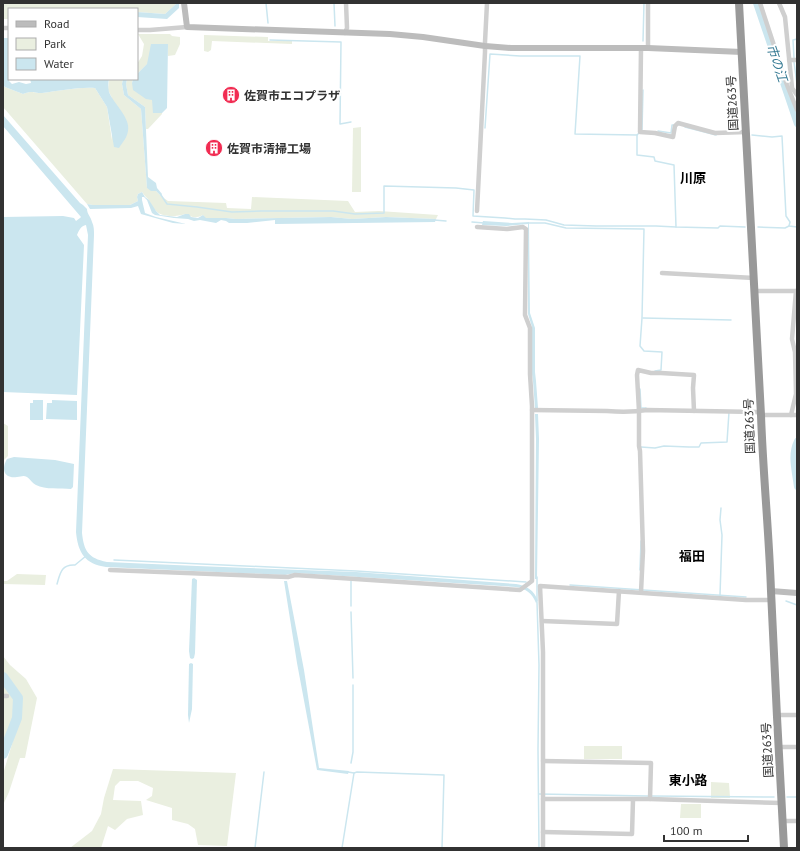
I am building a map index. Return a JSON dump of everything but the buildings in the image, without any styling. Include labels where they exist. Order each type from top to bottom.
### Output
[{"type":"highway","name":"国道263号","points":[[739,3],[755,292],[762,457],[772,600],[784,848]]},
{"type":"street","points":[[184,3],[187,28]]},
{"type":"street","points":[[345,33],[347,28],[346,3]]},
{"type":"street","points":[[477,211],[487,3]]},
{"type":"street","points":[[648,3],[648,48]]},
{"type":"street","points":[[760,3],[787,85],[797,110]]},
{"type":"street","points":[[779,3],[785,17],[794,60],[792,88],[797,95]]},
{"type":"street","points":[[138,30],[187,28],[390,34],[511,48],[648,48],[742,52]]},
{"type":"street","points":[[641,48],[642,132],[673,137],[676,124],[715,133],[746,132]]},
{"type":"street","points":[[110,570],[285,576],[295,575],[520,590],[532,581],[535,410],[530,374],[530,328],[525,315],[526,229],[477,227]]},
{"type":"street","points":[[662,273],[754,278]]},
{"type":"street","points":[[755,292],[797,291],[792,339],[795,352],[796,394],[791,415]]},
{"type":"street","points":[[642,590],[643,551],[639,448],[639,393],[636,375],[638,370],[649,373],[694,375],[694,409]]},
{"type":"street","points":[[535,410],[619,412],[694,409],[756,412],[761,415],[797,415]]},
{"type":"street","points":[[543,848],[543,652],[540,586],[619,591],[642,590],[746,600],[772,600]]},
{"type":"street","points":[[542,621],[617,624],[619,591]]},
{"type":"street","points":[[771,591],[797,593]]},
{"type":"street","points":[[777,715],[797,715]]},
{"type":"street","points":[[779,747],[797,747]]},
{"type":"street","points":[[543,761],[651,763],[650,797]]},
{"type":"street","points":[[543,796],[633,800],[650,797],[782,802]]},
{"type":"street","points":[[543,832],[632,834],[633,800]]},
{"type":"street","points":[[783,821],[797,821]]},
{"type":"green space","points":[[3,3],[176,3],[165,14],[138,12],[138,8],[8,8],[8,19],[3,19]]},
{"type":"green space","points":[[138,34],[170,34],[172,36],[180,37],[180,44],[175,55],[168,56],[168,44],[138,73],[138,62],[142,56],[144,44]]},
{"type":"green space","points":[[204,35],[268,37],[268,41],[292,41],[292,44],[212,41],[211,50],[208,52],[204,51]]},
{"type":"green space","points":[[109,80],[123,80],[124,95],[141,109],[147,188],[156,191],[168,201],[226,203],[227,208],[251,209],[252,197],[348,201],[355,212],[379,211],[438,215],[436,219],[386,217],[352,219],[331,217],[236,219],[205,218],[203,215],[194,217],[185,214],[178,216],[165,216],[158,213],[153,208],[142,192],[138,194],[138,201],[130,205],[87,204],[3,107],[3,85],[23,94],[31,92],[42,93],[95,88],[107,107],[112,140],[112,98],[108,90]]},
{"type":"green space","points":[[127,80],[133,80],[132,83],[153,100],[153,113],[162,113],[148,129],[146,129],[145,107],[128,95]]},
{"type":"green space","points":[[361,127],[361,192],[352,192],[353,128]]},
{"type":"green space","points":[[3,423],[8,426],[8,456],[4,460],[3,466]]},
{"type":"green space","points":[[17,574],[46,575],[45,585],[3,584],[3,581],[7,581]]},
{"type":"green space","points":[[3,656],[10,665],[26,679],[37,698],[25,758],[20,758],[9,792],[3,805],[3,774],[21,714],[21,699],[14,686],[3,674]]},
{"type":"green space","points":[[3,684],[13,697],[16,707],[12,727],[3,751]]},
{"type":"green space","points":[[584,746],[622,746],[622,759],[584,759]]},
{"type":"green space","points":[[113,769],[236,773],[227,846],[198,845],[195,829],[188,824],[172,820],[172,808],[146,800],[152,796],[153,788],[138,781],[120,781],[115,786],[113,800],[141,801],[143,815],[127,819],[115,830],[108,826],[101,848],[70,848],[92,831],[101,814],[104,798]]},
{"type":"green space","points":[[711,782],[729,783],[730,798],[711,798]]},
{"type":"green space","points":[[681,804],[701,804],[701,818],[680,818]]},
{"type":"water","points":[[179,3],[179,8],[167,19],[138,17],[138,12],[165,14]]},
{"type":"water","points":[[3,38],[8,38],[8,80],[12,84],[19,82],[26,84],[31,83],[30,80],[109,80],[109,92],[127,121],[127,136],[119,148],[114,147],[107,107],[95,88],[42,93],[31,92],[23,94],[3,85]]},
{"type":"water","points":[[151,44],[168,44],[167,108],[162,113],[153,113],[152,100],[146,99],[133,90],[133,80],[138,80],[138,73],[147,64]]},
{"type":"water","points":[[123,80],[127,80],[128,95],[145,107],[148,177],[156,183],[157,188],[162,194],[161,196],[156,191],[151,191],[147,188],[141,109],[124,95]]},
{"type":"water","points":[[3,115],[80,203],[87,209],[94,227],[82,533],[84,545],[91,556],[107,562],[356,572],[516,584],[530,589],[538,601],[536,603],[528,592],[516,587],[295,573],[285,575],[106,567],[88,560],[81,552],[76,532],[88,235],[86,225],[80,228],[77,235],[84,245],[77,395],[3,392],[3,217],[63,216],[74,218],[76,221],[81,217],[3,126]]},
{"type":"water","points":[[142,192],[160,215],[177,217],[189,214],[191,217],[198,218],[203,215],[206,218],[236,219],[331,217],[352,219],[386,217],[436,219],[435,222],[275,224],[275,220],[229,223],[221,220],[216,223],[155,215],[152,213],[147,200],[142,197],[145,213],[186,224],[173,223],[141,214],[138,206],[131,208],[90,209],[87,204],[130,205],[138,201],[138,194]]},
{"type":"water","points":[[483,221],[512,223],[529,222],[530,313],[535,328],[535,372],[538,408],[535,408],[532,374],[532,327],[528,314],[528,224],[506,226],[482,225]]},
{"type":"water","points":[[33,400],[43,400],[43,420],[30,420],[30,403],[33,403]]},
{"type":"water","points":[[52,400],[77,401],[77,420],[46,419],[47,403],[52,403]]},
{"type":"water","points":[[535,414],[538,414],[539,439],[537,579],[535,579]]},
{"type":"water","points":[[14,457],[55,460],[74,464],[73,487],[71,489],[44,488],[35,484],[26,476],[13,477],[7,475],[4,470],[5,463],[7,459]]},
{"type":"water","points":[[194,578],[197,580],[195,653],[194,658],[192,659],[190,658],[189,651],[192,579]]},
{"type":"water","points":[[284,581],[287,581],[304,670],[319,768],[349,771],[348,774],[317,770],[297,663]]},
{"type":"water","points":[[189,664],[193,664],[192,709],[189,723]]},
{"type":"waterway","points":[[266,3],[268,23]]},
{"type":"waterway","points":[[334,3],[335,26]]},
{"type":"waterway","points":[[643,41],[644,3]]},
{"type":"waterway","name":"市の江","points":[[756,3],[797,124]]},
{"type":"waterway","points":[[794,58],[793,40],[797,39]]},
{"type":"waterway","points":[[270,40],[341,42],[340,124],[351,122]]},
{"type":"waterway","points":[[485,128],[490,54],[520,56],[580,56],[575,134],[637,135],[639,133]]},
{"type":"waterway","points":[[794,62],[797,84]]},
{"type":"waterway","points":[[642,130],[643,90]]},
{"type":"waterway","points":[[658,131],[671,133],[672,125],[675,125]]},
{"type":"waterway","points":[[685,127],[716,135]]},
{"type":"waterway","points":[[637,135],[637,155],[654,157],[655,161],[674,165],[676,227]]},
{"type":"waterway","points":[[752,135],[772,137],[782,136],[786,216],[790,222],[789,226],[797,227]]},
{"type":"waterway","points":[[161,195],[167,204],[232,212],[333,211],[355,214],[384,213],[384,186],[456,188],[474,190],[473,216],[546,220],[564,225],[718,228],[720,226],[745,227]]},
{"type":"waterway","points":[[434,220],[446,221]]},
{"type":"waterway","points":[[472,222],[484,223]]},
{"type":"waterway","points":[[529,223],[545,223],[566,228],[644,229],[640,346],[644,351],[662,352],[661,370],[655,371]]},
{"type":"waterway","points":[[758,227],[785,228],[789,226]]},
{"type":"waterway","points":[[643,318],[731,320]]},
{"type":"waterway","points":[[640,389],[641,408],[646,408]]},
{"type":"waterway","points":[[641,447],[699,447],[701,443],[727,442],[729,412]]},
{"type":"waterway","name":"市の江","points":[[797,441],[793,457],[797,487]]},
{"type":"waterway","points":[[720,595],[722,535],[720,520],[721,508]]},
{"type":"waterway","points":[[640,570],[641,541]]},
{"type":"waterway","points":[[57,584],[60,573],[64,568],[70,565],[75,565],[86,556]]},
{"type":"waterway","points":[[114,560],[356,571],[526,582]]},
{"type":"waterway","points":[[537,577],[537,600]]},
{"type":"waterway","points":[[351,581],[351,606]]},
{"type":"waterway","points":[[570,585],[746,597]]},
{"type":"waterway","points":[[786,601],[797,605]]},
{"type":"waterway","points":[[537,602],[539,665],[539,848]]},
{"type":"waterway","points":[[351,612],[353,678]]},
{"type":"waterway","points":[[3,677],[18,698],[17,718],[3,754]]},
{"type":"waterway","points":[[351,763],[353,752],[353,685]]},
{"type":"waterway","points":[[255,848],[264,772]]},
{"type":"waterway","points":[[342,848],[354,773],[348,772]]},
{"type":"waterway","points":[[354,773],[444,775],[442,848]]},
{"type":"waterway","points":[[539,794],[648,796]]},
{"type":"waterway","points":[[652,796],[774,797]]},
{"type":"waterway","points":[[787,797],[797,797]]},
{"type":"place","name":"佐賀市エコプラザ","points":[[231,95]]},
{"type":"place","name":"佐賀市清掃工場","points":[[214,148]]},
{"type":"district","name":"川原","points":[[693,178]]},
{"type":"district","name":"福田","points":[[692,556]]},
{"type":"district","name":"東小路","points":[[688,780]]}]
